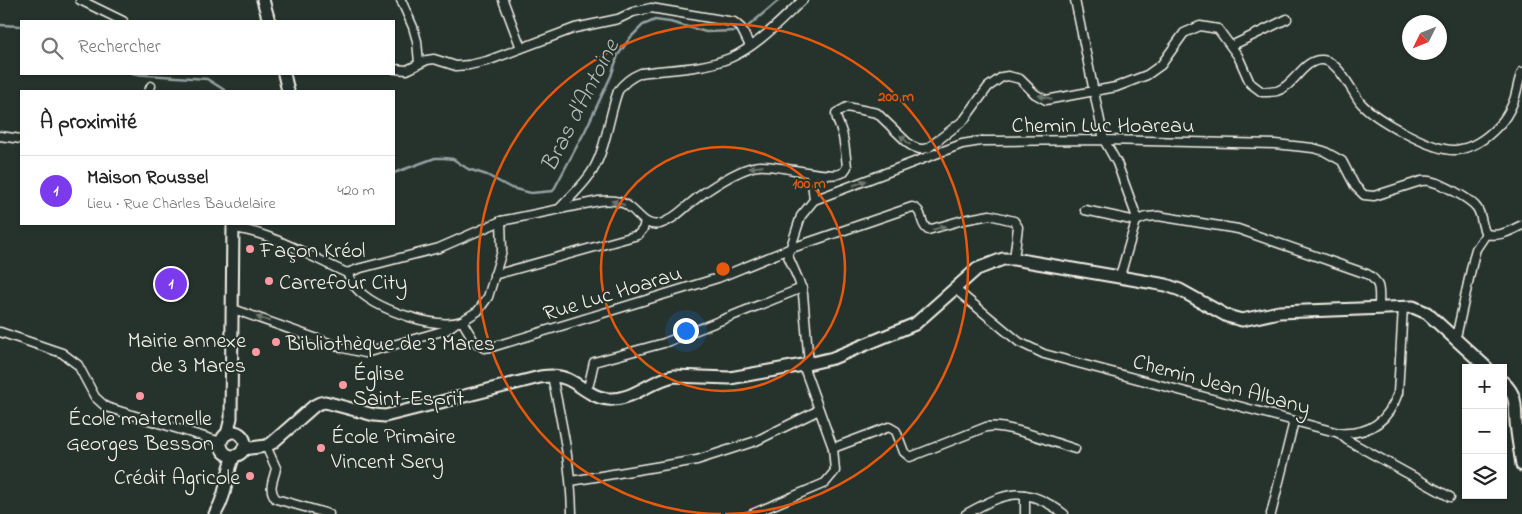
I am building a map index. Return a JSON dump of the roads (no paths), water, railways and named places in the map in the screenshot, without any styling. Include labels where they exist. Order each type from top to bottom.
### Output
[{"type":"main road","points":[[263,0],[269,20]]},
{"type":"main road","points":[[284,75],[288,90]]},
{"type":"main road","points":[[216,514],[226,490],[235,447],[231,418],[233,226]]},
{"type":"main road","points":[[235,447],[266,446],[272,443],[314,406],[325,402],[374,415],[385,416],[540,377],[552,376],[566,378],[596,397],[615,399],[625,397],[658,380],[674,376],[730,378],[833,358],[910,327],[924,318],[977,269],[1003,259],[1014,259],[1166,285],[1180,290],[1226,316],[1242,320],[1279,312],[1403,307],[1421,309],[1483,364]]},
{"type":"main road","points":[[1507,387],[1513,394],[1516,404],[1516,420],[1522,465]]},
{"type":"street","points":[[80,0],[121,20]]},
{"type":"street","points":[[401,0],[417,40],[419,63]]},
{"type":"street","points":[[503,0],[521,48]]},
{"type":"street","points":[[560,208],[594,169],[600,156],[614,100],[623,84],[632,77],[642,73],[708,64],[730,58],[750,46],[803,0]]},
{"type":"street","points":[[1075,0],[1104,140],[1117,163],[1134,208],[1136,221],[1120,276]]},
{"type":"street","points":[[395,69],[408,70],[419,63],[434,59],[456,66],[487,61],[576,28],[618,19],[633,12],[651,8],[734,22],[741,28],[750,46]]},
{"type":"street","points":[[1231,46],[1287,19]]},
{"type":"street","points":[[347,273],[432,251],[501,221],[608,200],[626,205],[645,222],[657,224],[669,220],[712,188],[745,169],[758,166],[811,173],[837,174],[847,167],[843,135],[836,113],[838,110],[847,107],[877,113],[910,145],[915,148],[928,148],[964,120],[988,87],[1002,77],[1008,76],[1020,79],[1035,94],[1046,100],[1116,87],[1147,75],[1161,66],[1184,33],[1200,26],[1218,29],[1231,46],[1250,83],[1262,92],[1278,91],[1287,86],[1308,65],[1316,61],[1325,60],[1335,66],[1360,102],[1374,116],[1440,148],[1456,150],[1475,145],[1499,126],[1516,96],[1522,72]]},
{"type":"street","points":[[0,136],[20,139]]},
{"type":"street","name":"Chemin Luc Hoareau","points":[[814,200],[972,142],[1104,140],[1275,144],[1324,151],[1336,156],[1342,161],[1355,186],[1364,195],[1374,196],[1429,180],[1476,205],[1481,225],[1486,234]]},
{"type":"street","points":[[752,514],[825,483],[830,479],[834,471],[833,448],[819,410],[806,364],[802,288],[788,256],[801,216],[814,200],[811,173]]},
{"type":"street","name":"Rue Luc Hoarau","points":[[459,322],[478,345],[484,348],[492,347],[718,278],[789,249],[912,207],[915,207],[920,212],[925,227],[928,230],[990,215],[1014,221],[1018,227],[1014,259]]},
{"type":"street","points":[[1085,210],[1136,221],[1146,217],[1158,216],[1238,229],[1367,274],[1375,279],[1379,287],[1379,308]]},
{"type":"street","points":[[233,310],[293,329],[343,348],[365,353],[371,353],[446,330],[478,311],[488,297],[503,246],[501,221]]},
{"type":"street","points":[[494,275],[638,235],[643,229],[645,222]]},
{"type":"street","points":[[1454,337],[1457,333],[1476,249],[1486,234],[1493,236],[1502,235],[1522,225]]},
{"type":"street","points":[[233,226],[271,238],[347,273],[360,292],[386,308],[407,316],[446,324],[459,322]]},
{"type":"street","points":[[585,390],[594,362],[664,343],[802,288]]},
{"type":"street","name":"Chemin Jean Albany","points":[[955,289],[998,326],[1031,349],[1044,354],[1339,433],[1354,434],[1365,432],[1378,423],[1395,403],[1398,393],[1403,307]]},
{"type":"street","points":[[0,332],[62,353],[78,365],[95,397],[106,407],[235,447]]},
{"type":"street","points":[[552,376],[568,453],[572,481],[572,514]]},
{"type":"street","points":[[572,481],[697,460],[756,441],[819,410]]},
{"type":"street","points":[[1271,514],[1294,420]]},
{"type":"street","points":[[833,448],[891,428],[899,435],[904,452],[910,457],[986,427],[994,426],[1075,449]]},
{"type":"street","points":[[1339,433],[1347,440],[1450,497]]},
{"type":"street","points":[[266,446],[276,468],[270,488],[271,494],[276,499],[330,514]]},
{"type":"street","points":[[966,514],[1000,496],[1012,494],[1038,498],[1064,514]]},
{"type":"street","points":[[1025,495],[1025,514]]},
{"type":"waterway","name":"Bras d'Antoine","points":[[745,29],[779,0]]},
{"type":"waterway","name":"Bras d'Antoine","points":[[395,173],[435,158],[453,159],[468,169],[487,175],[511,188],[531,193],[553,191],[585,131],[611,76],[618,55],[630,38],[643,25],[655,20],[706,32],[737,31]]},
{"type":"waterway","name":"Bras d'Antoine","points":[[0,25],[20,26]]},
{"type":"waterway","name":"Bras d'Antoine","points":[[147,75],[207,79],[224,90]]},
{"type":"place","name":"Façon Kréol","points":[[250,249]]},
{"type":"place","name":"Carrefour City","points":[[269,281]]},
{"type":"place","name":"Maison Roussel","points":[[171,284]]},
{"type":"place","name":"Bibliothèque de 3 Mares","points":[[276,342]]},
{"type":"place","name":"Mairie annexe de 3 Mares","points":[[256,352]]},
{"type":"place","name":"Église Saint-Esprit","points":[[343,385]]},
{"type":"place","name":"École maternelle Georges Besson","points":[[140,396]]},
{"type":"place","name":"École Primaire Vincent Sery","points":[[321,448]]},
{"type":"place","name":"Crédit Agricole","points":[[250,476]]}]
